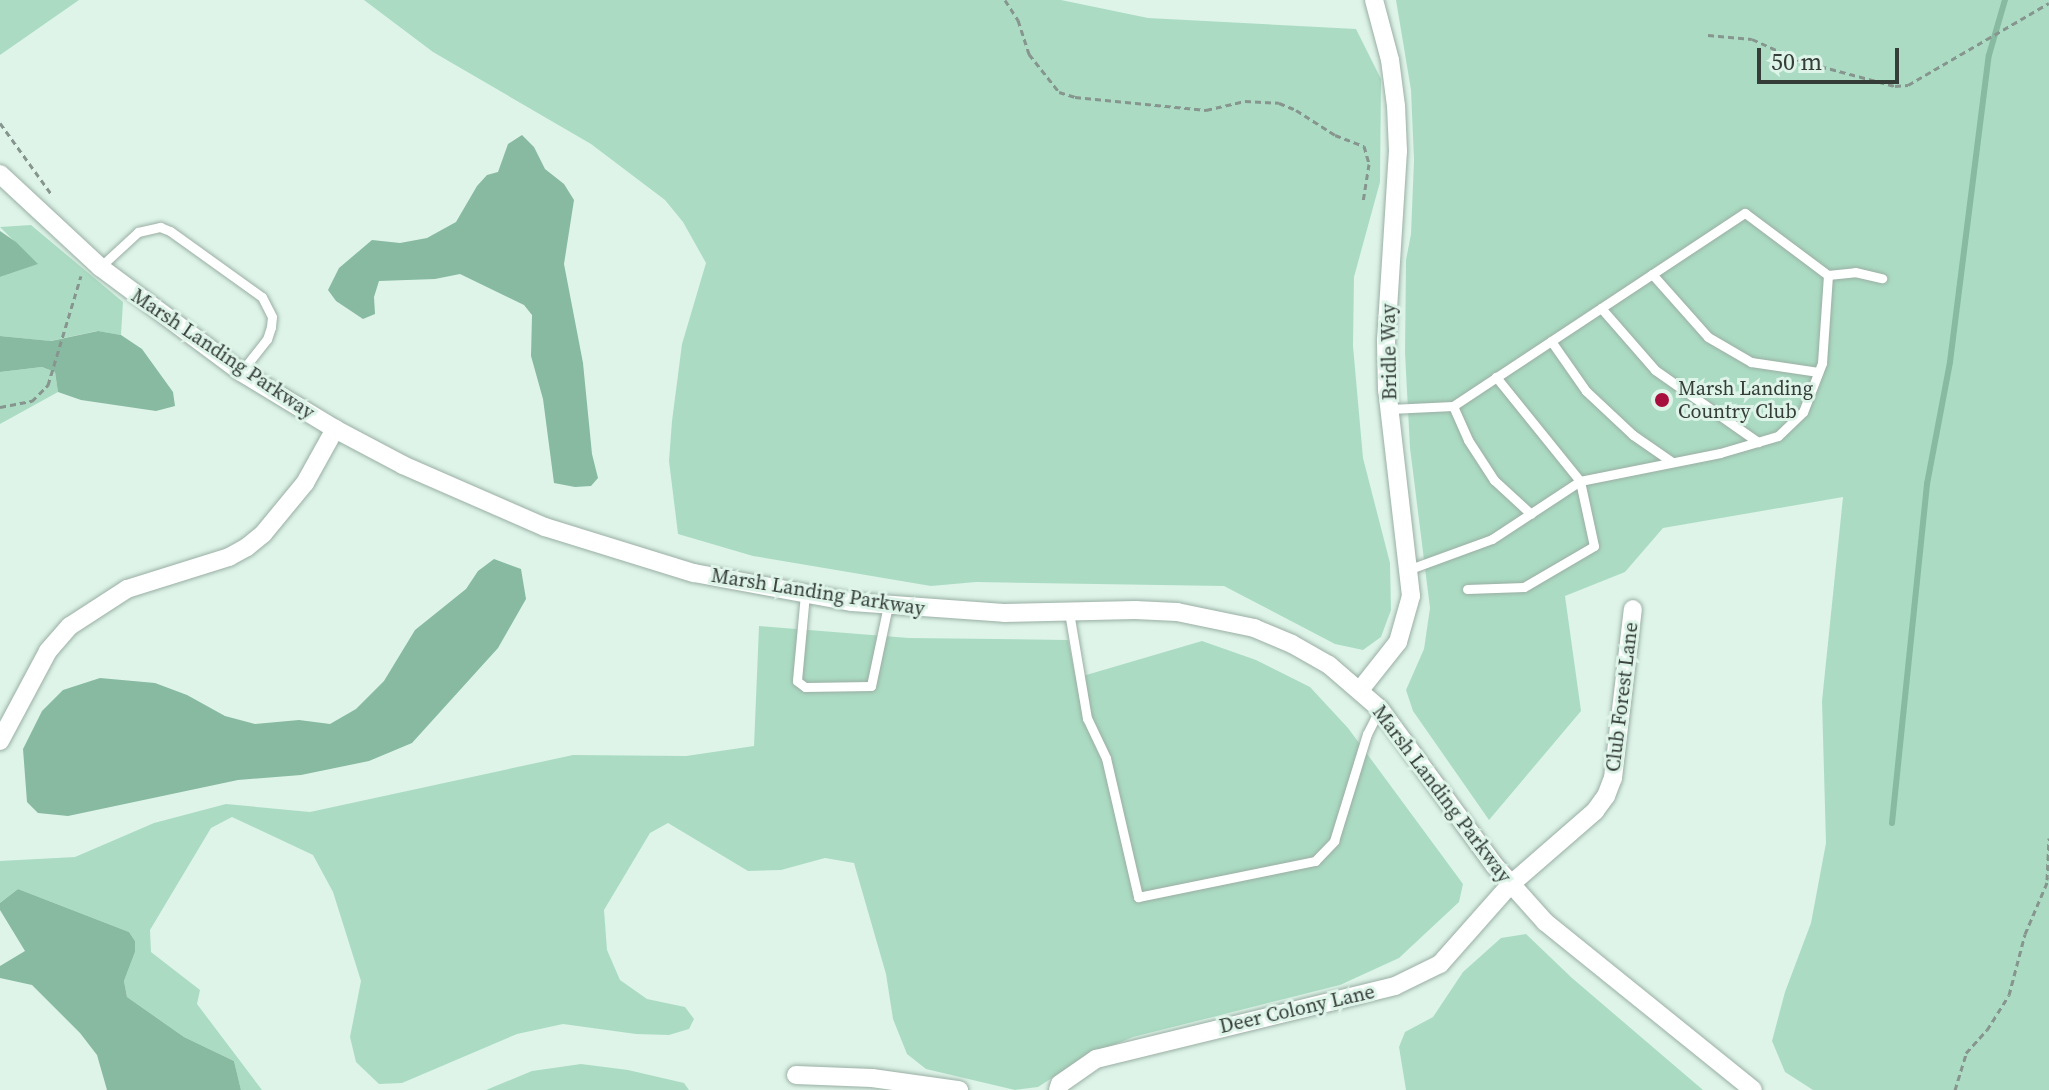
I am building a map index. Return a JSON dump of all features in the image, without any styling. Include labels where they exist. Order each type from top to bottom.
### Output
[{"type":"street","name":"Bridle Way","points":[[1360,690],[1386,661],[1402,633],[1411,596],[1390,409],[1386,341],[1397,136],[1390,60],[1374,0]]},
{"type":"street","name":"Marsh Landing Parkway","points":[[0,174],[100,267],[241,372],[335,429],[403,465],[545,527],[694,573],[805,594],[888,605],[989,613],[1177,612],[1242,624],[1311,654],[1380,709],[1510,885],[1583,955],[1753,1090]]},
{"type":"street","points":[[0,741],[48,651],[70,626],[87,611],[127,589],[247,547],[263,534],[305,483],[335,429]]},
{"type":"street","name":"Club Forest Lane","points":[[1510,885],[1595,811],[1606,796],[1613,778],[1633,609]]},
{"type":"street","name":"Deer Colony Lane","points":[[1058,1090],[1060,1084],[1096,1059],[1395,986],[1440,964],[1510,885]]},
{"type":"street","points":[[796,1075],[872,1078],[959,1090]]},
{"type":"lane","points":[[1390,409],[1453,406],[1745,213],[1828,275],[1855,272],[1882,278]]},
{"type":"lane","points":[[100,267],[138,232],[160,227],[262,297],[272,317],[271,327],[267,339],[241,372]]},
{"type":"lane","points":[[1652,274],[1708,337],[1751,362],[1818,372]]},
{"type":"lane","points":[[1410,569],[1492,539],[1580,481],[1778,436],[1803,412],[1818,372],[1828,275]]},
{"type":"lane","points":[[1601,308],[1655,370],[1758,442]]},
{"type":"lane","points":[[1551,341],[1586,391],[1633,435],[1672,462]]},
{"type":"lane","points":[[1467,589],[1524,587],[1594,546],[1580,481],[1496,377]]},
{"type":"lane","points":[[1453,406],[1468,440],[1494,480],[1531,514]]},
{"type":"lane","points":[[805,594],[797,681],[805,687],[871,686],[888,605]]},
{"type":"lane","points":[[1069,612],[1087,718],[1106,758],[1138,897],[1315,861],[1334,841],[1367,734],[1380,709]]},
{"type":"path","points":[[1005,0],[1018,20],[1029,54],[1059,92],[1075,97],[1206,110],[1245,101],[1279,103],[1335,135],[1364,146],[1369,164],[1363,202]]},
{"type":"path","points":[[1708,35],[1752,39],[1801,61],[1895,86],[1908,85],[2049,3]]},
{"type":"path","points":[[0,123],[52,195]]},
{"type":"path","points":[[0,407],[32,401],[48,385],[72,301],[80,286],[81,271]]},
{"type":"path","points":[[1955,1090],[1966,1053],[1987,1030],[2009,995],[2025,934],[2048,879],[2049,838]]},
{"type":"shaded area","points":[[0,0],[79,0],[0,55]]},
{"type":"shaded area","points":[[364,0],[1061,0],[1148,18],[1356,29],[1381,79],[1380,182],[1354,277],[1353,346],[1363,458],[1390,563],[1391,610],[1381,637],[1363,650],[1335,644],[1224,586],[976,582],[931,586],[753,556],[678,534],[669,461],[672,421],[682,344],[706,263],[683,222],[665,200],[591,144],[433,52]]},
{"type":"shaded area","points":[[1396,0],[2049,0],[2049,1090],[1813,1090],[1785,1072],[1772,1041],[1785,992],[1811,923],[1826,843],[1822,701],[1843,497],[1663,528],[1625,572],[1565,596],[1581,711],[1489,820],[1413,711],[1406,690],[1424,649],[1430,608],[1410,448],[1405,353],[1406,260],[1411,234],[1414,160],[1411,90]]},
{"type":"shaded area","points":[[522,135],[534,147],[545,169],[564,184],[574,200],[564,264],[583,363],[592,454],[598,478],[591,486],[554,483],[543,399],[531,356],[532,315],[524,305],[460,274],[435,279],[379,281],[374,297],[375,314],[363,319],[336,301],[328,290],[339,268],[372,240],[400,243],[427,238],[456,222],[477,186],[487,175],[498,172],[508,144]]},
{"type":"shaded area","points":[[31,225],[123,302],[121,335],[97,331],[50,341],[0,336],[0,277],[37,264],[0,227]]},
{"type":"shaded area","points":[[0,231],[16,242],[38,264],[0,277]]},
{"type":"shaded area","points":[[98,331],[121,335],[142,349],[173,392],[175,406],[156,411],[81,400],[58,392],[55,372],[42,367],[0,372],[0,336],[51,341]]},
{"type":"shaded area","points":[[42,367],[55,372],[58,392],[0,424],[0,372]]},
{"type":"shaded area","points":[[494,559],[521,569],[526,599],[498,648],[412,743],[369,761],[301,775],[238,780],[68,816],[38,813],[27,802],[23,749],[42,711],[63,690],[100,678],[155,683],[187,695],[225,716],[255,724],[299,720],[330,724],[356,709],[384,681],[415,630],[466,589],[478,571]]},
{"type":"shaded area","points":[[759,626],[909,638],[1068,640],[1076,678],[1202,641],[1256,660],[1310,687],[1348,728],[1463,884],[1459,902],[1399,958],[1340,985],[1133,1037],[1086,1056],[1038,1087],[1015,1090],[926,1069],[907,1054],[893,1019],[886,974],[854,863],[825,858],[781,870],[748,871],[668,823],[650,833],[604,910],[607,950],[620,980],[647,999],[685,1007],[694,1019],[689,1029],[669,1035],[636,1034],[563,1024],[517,1034],[402,1083],[379,1084],[356,1062],[350,1037],[361,981],[333,892],[313,855],[232,817],[211,828],[150,930],[151,952],[200,990],[197,1004],[262,1090],[241,1090],[234,1061],[184,1037],[127,997],[124,981],[135,952],[135,941],[129,932],[18,889],[0,903],[0,861],[75,857],[154,823],[226,804],[310,812],[573,755],[686,756],[754,746]]},
{"type":"shaded area","points":[[18,889],[129,932],[135,941],[135,952],[124,981],[127,997],[184,1037],[234,1061],[241,1090],[107,1090],[97,1055],[80,1033],[32,985],[0,978],[0,966],[25,951],[0,910],[0,903]]},
{"type":"shaded area","points":[[1526,934],[1572,978],[1703,1090],[1406,1090],[1399,1047],[1405,1032],[1433,1017],[1463,972],[1501,938]]},
{"type":"shaded area","points":[[581,1064],[628,1070],[684,1083],[689,1090],[486,1090],[532,1071]]},
{"type":"waterway","points":[[1892,823],[1927,484],[1950,362],[1989,55],[2005,0]]},
{"type":"place","name":"Marsh Landing Country Club","points":[[1662,400]]}]
